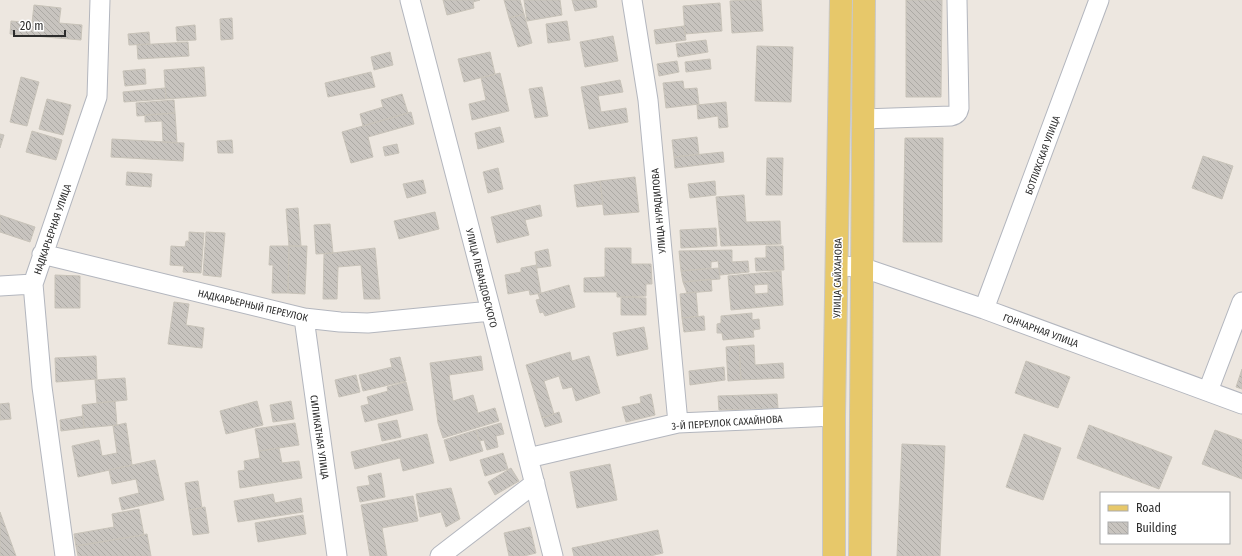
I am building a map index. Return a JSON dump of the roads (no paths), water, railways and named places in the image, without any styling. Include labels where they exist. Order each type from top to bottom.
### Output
[{"type":"main road","name":"УЛИЦА САЙХАНОВА","points":[[834,556],[834,416],[841,0]]},
{"type":"main road","points":[[860,556],[864,0]]},
{"type":"street","name":"НАДКАРЬЕРНАЯ УЛИЦА","points":[[65,556],[42,387],[33,284],[97,97],[100,0]]},
{"type":"street","name":"УЛИЦА ЛЕВАНДОВСКОГО","points":[[410,0],[553,556]]},
{"type":"street","name":"УЛИЦА НУРАДИЛОВА","points":[[632,0],[648,100],[678,423]]},
{"type":"street","points":[[863,119],[951,116],[958,112],[957,0]]},
{"type":"street","name":"БОТЛИХСКАЯ УЛИЦА","points":[[984,309],[1099,0]]},
{"type":"street","name":"НАДКАРЬЕРНЫЙ ПЕРЕУЛОК","points":[[42,254],[304,318],[368,323],[491,311]]},
{"type":"street","name":"ГОНЧАРНАЯ УЛИЦА","points":[[837,266],[862,267],[984,309],[1242,404]]},
{"type":"street","points":[[0,286],[33,284]]},
{"type":"street","points":[[1208,391],[1242,302]]},
{"type":"street","name":"СИЛИКАТНАЯ УЛИЦА","points":[[304,318],[337,556]]},
{"type":"street","name":"3-Й ПЕРЕУЛОК САХАЙНОВА","points":[[528,458],[678,423],[834,416]]},
{"type":"street","points":[[440,556],[535,483]]}]
